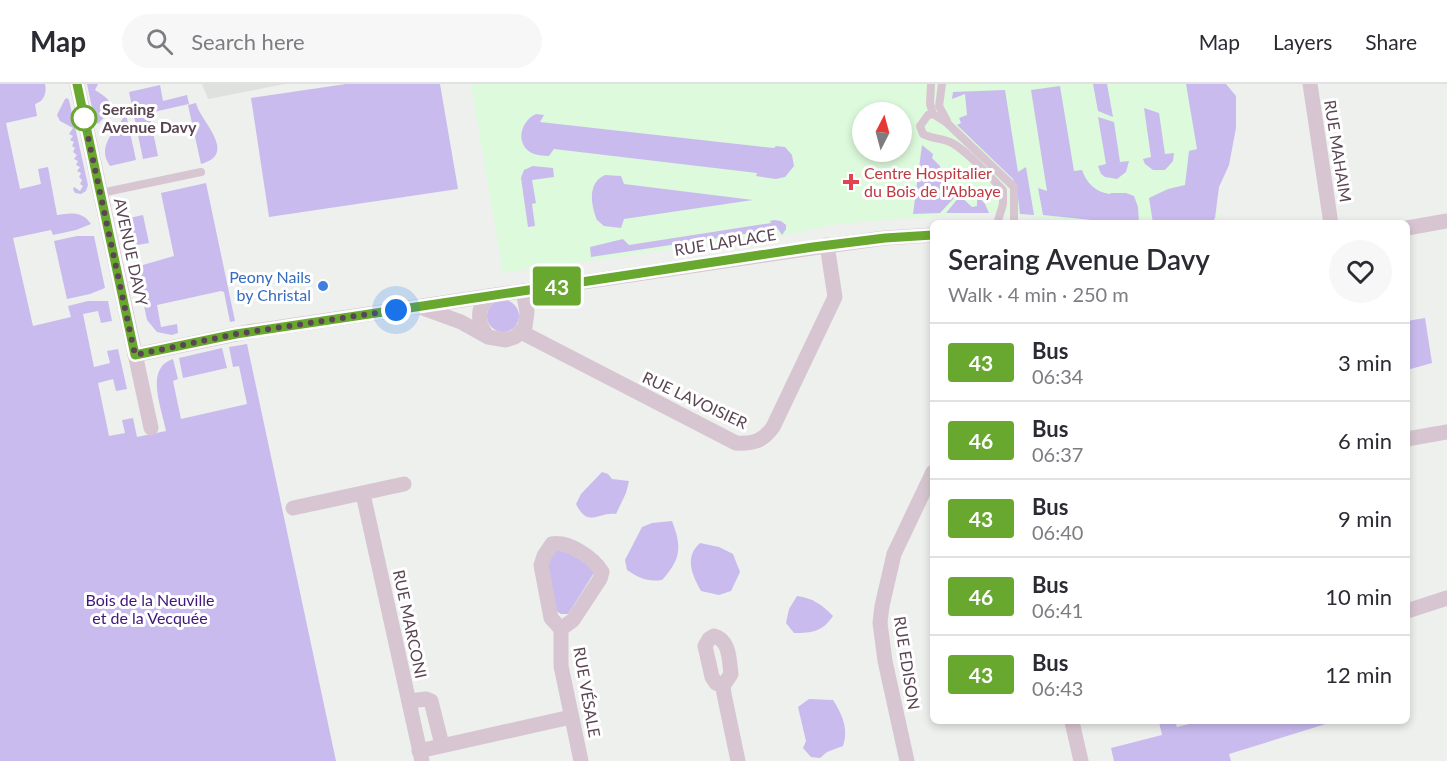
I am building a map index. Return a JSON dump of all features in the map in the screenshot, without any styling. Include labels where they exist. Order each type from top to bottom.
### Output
[{"type":"street","name":"AVENUE DAVY","points":[[77,84],[151,428]]},
{"type":"street","name":"RUE MAHAIM","points":[[1310,84],[1330,220]]},
{"type":"street","points":[[1410,227],[1447,221]]},
{"type":"street","name":"RUE LAPLACE","points":[[135,355],[236,334],[418,306],[827,245],[930,235]]},
{"type":"street","name":"RUE LAVOISIER","points":[[521,332],[736,443],[758,442],[767,436],[773,427],[835,297],[827,245]]},
{"type":"street","points":[[521,332],[527,320],[523,291]]},
{"type":"street","points":[[487,336],[479,318],[482,305],[490,296]]},
{"type":"street","name":"RUE LAPLACE","points":[[418,306],[461,322],[497,340],[506,340],[521,332]]},
{"type":"street","points":[[1410,438],[1447,432]]},
{"type":"street","name":"RUE EDISON","points":[[907,761],[885,661],[880,623],[894,554],[930,478]]},
{"type":"street","points":[[293,508],[404,484]]},
{"type":"street","name":"RUE MARCONI","points":[[363,494],[420,756]]},
{"type":"street","name":"RUE VÉSALE","points":[[561,629],[573,620],[600,579],[602,572],[597,564],[567,545],[559,543],[552,544],[541,565],[551,618],[561,629],[561,666],[581,761]]},
{"type":"street","points":[[1410,610],[1447,598]]},
{"type":"street","points":[[723,686],[738,761]]},
{"type":"street","points":[[409,701],[426,699],[431,701],[442,745]]},
{"type":"street","points":[[420,756],[442,745],[571,717]]},
{"type":"street","points":[[1072,724],[1081,761]]},
{"type":"lane","points":[[942,84],[939,105],[947,123]]},
{"type":"lane","points":[[931,85],[930,104],[933,114],[947,123],[1014,187],[1014,220]]},
{"type":"lane","points":[[933,114],[928,116],[920,126],[923,134],[929,138],[949,141],[1003,190],[1003,204],[998,220]]},
{"type":"lane","points":[[101,193],[201,172]]},
{"type":"shaded area","points":[[202,84],[285,84],[208,99]]},
{"type":"shaded area","name":"Centre Hospitalier du Bois de l'Abbaye","points":[[471,84],[1202,84],[1218,220],[1076,220],[987,213],[837,224],[785,235],[503,273]]},
{"type":"green space","name":"Bois de la Neuville et de la Vecquée","points":[[0,84],[45,84],[44,96],[35,104],[37,116],[6,123],[20,189],[41,184],[38,169],[48,167],[57,215],[80,215],[91,224],[53,235],[51,230],[13,238],[33,326],[71,317],[68,306],[88,301],[108,301],[112,321],[101,323],[98,311],[83,314],[94,367],[110,363],[107,351],[118,349],[127,389],[116,391],[113,379],[98,383],[109,436],[125,433],[122,420],[133,418],[137,437],[166,431],[157,380],[164,364],[173,359],[178,379],[173,381],[181,419],[247,404],[239,366],[233,367],[229,347],[247,344],[336,761],[0,761]]},
{"type":"green space","points":[[87,84],[98,84],[95,90],[106,98],[110,105],[108,113],[98,124],[95,122]]},
{"type":"green space","points":[[346,84],[440,84],[458,189],[269,217],[251,98]]},
{"type":"green space","points":[[1093,84],[1107,84],[1113,117],[1098,111]]},
{"type":"green space","points":[[1186,84],[1226,84],[1236,96],[1236,128],[1229,165],[1219,187],[1215,218],[1214,220],[1153,220],[1149,198],[1168,189],[1185,185],[1189,151],[1197,149]]},
{"type":"green space","points":[[160,85],[163,101],[187,95],[189,104],[149,113],[158,156],[143,159],[129,92]]},
{"type":"green space","points":[[1060,86],[1074,171],[1082,170],[1089,183],[1100,191],[1110,194],[1126,193],[1134,196],[1139,220],[1092,220],[1043,215],[1038,188],[1047,191],[1031,90]]},
{"type":"green space","points":[[1005,90],[1018,172],[1026,167],[1034,215],[1020,214],[1017,189],[1013,179],[957,125],[961,123],[959,118],[967,115],[965,94],[952,99],[953,92]]},
{"type":"green space","points":[[65,99],[69,100],[88,185],[86,191],[81,194],[75,193],[73,189],[74,187],[80,191],[83,186],[80,184],[81,173],[77,171],[80,167],[76,165],[78,161],[74,159],[77,155],[73,152],[74,142],[70,140],[73,136],[69,134],[73,128],[60,121],[57,115]]},
{"type":"green space","points":[[196,103],[217,145],[217,153],[212,159],[201,164],[188,105]]},
{"type":"green space","points":[[1144,108],[1159,113],[1165,154],[1174,153],[1173,161],[1165,170],[1153,170],[1145,164],[1143,159],[1151,157]]},
{"type":"green space","points":[[126,114],[136,160],[110,166],[106,159],[106,145]]},
{"type":"green space","points":[[536,114],[544,115],[540,122],[774,148],[776,146],[785,147],[792,155],[794,166],[785,177],[776,179],[756,176],[757,173],[554,149],[549,156],[537,155],[528,150],[522,140],[526,122]]},
{"type":"green space","points":[[1098,117],[1114,122],[1120,162],[1129,161],[1126,172],[1117,179],[1105,177],[1098,166],[1106,164]]},
{"type":"green space","points":[[922,145],[933,154],[932,158],[940,166],[941,183],[955,197],[940,213],[913,214]]},
{"type":"green space","points":[[533,166],[553,168],[554,177],[532,180],[536,203],[532,204],[535,226],[528,227],[521,178],[524,170]]},
{"type":"green space","points":[[605,175],[621,176],[624,184],[753,200],[624,219],[621,228],[604,226],[597,220],[592,195],[595,183]]},
{"type":"green space","points":[[206,183],[235,321],[230,322],[224,292],[221,291],[157,305],[161,327],[177,324],[178,333],[172,335],[157,332],[147,320],[136,267],[174,256],[161,193]]},
{"type":"green space","points":[[977,195],[989,213],[946,213],[960,196],[972,207],[977,206]]},
{"type":"green space","points":[[143,215],[149,243],[131,246],[125,219]]},
{"type":"green space","points":[[774,220],[786,225],[782,235],[778,229],[591,257],[590,247],[623,239],[629,245],[771,223],[770,221]]},
{"type":"green space","points":[[77,236],[94,236],[105,288],[67,299],[54,241]]},
{"type":"green space","points":[[503,300],[515,304],[519,316],[515,328],[503,332],[491,328],[487,316],[491,304]]},
{"type":"green space","points":[[1425,318],[1432,363],[1410,369],[1410,320]]},
{"type":"green space","points":[[222,348],[227,368],[183,378],[179,358]]},
{"type":"green space","points":[[602,472],[608,474],[612,479],[629,481],[626,493],[616,514],[585,516],[576,504],[581,494]]},
{"type":"green space","points":[[672,521],[678,552],[673,566],[662,580],[643,579],[627,570],[625,560],[642,527],[652,523]]},
{"type":"green space","points":[[700,543],[719,547],[733,554],[740,572],[731,591],[719,595],[701,591],[691,566],[692,554]]},
{"type":"green space","points":[[564,550],[590,566],[594,573],[568,614],[561,614],[555,610],[547,564],[553,551]]},
{"type":"green space","points":[[797,596],[817,603],[833,616],[821,628],[806,633],[794,633],[786,623],[789,609]]},
{"type":"green space","points":[[809,699],[833,700],[842,716],[845,728],[843,746],[827,752],[820,758],[811,757],[803,748],[806,741],[798,707]]},
{"type":"green space","points":[[1159,724],[1176,724],[1177,727],[1189,724],[1326,724],[1229,754],[1231,761],[1114,761],[1111,748],[1162,735]]},
{"type":"bus line","name":"43","points":[[77,84],[135,355],[236,334],[813,247],[930,235]]},
{"type":"place","name":"Seraing Avenue Davy","points":[[84,118]]},
{"type":"place","name":"Centre Hospitalier du Bois de l'Abbaye","points":[[851,182]]},
{"type":"place","name":"Peony Nails by Christal","points":[[323,286]]},
{"type":"route","points":[[84,118],[135,355],[236,334],[396,310]]}]
